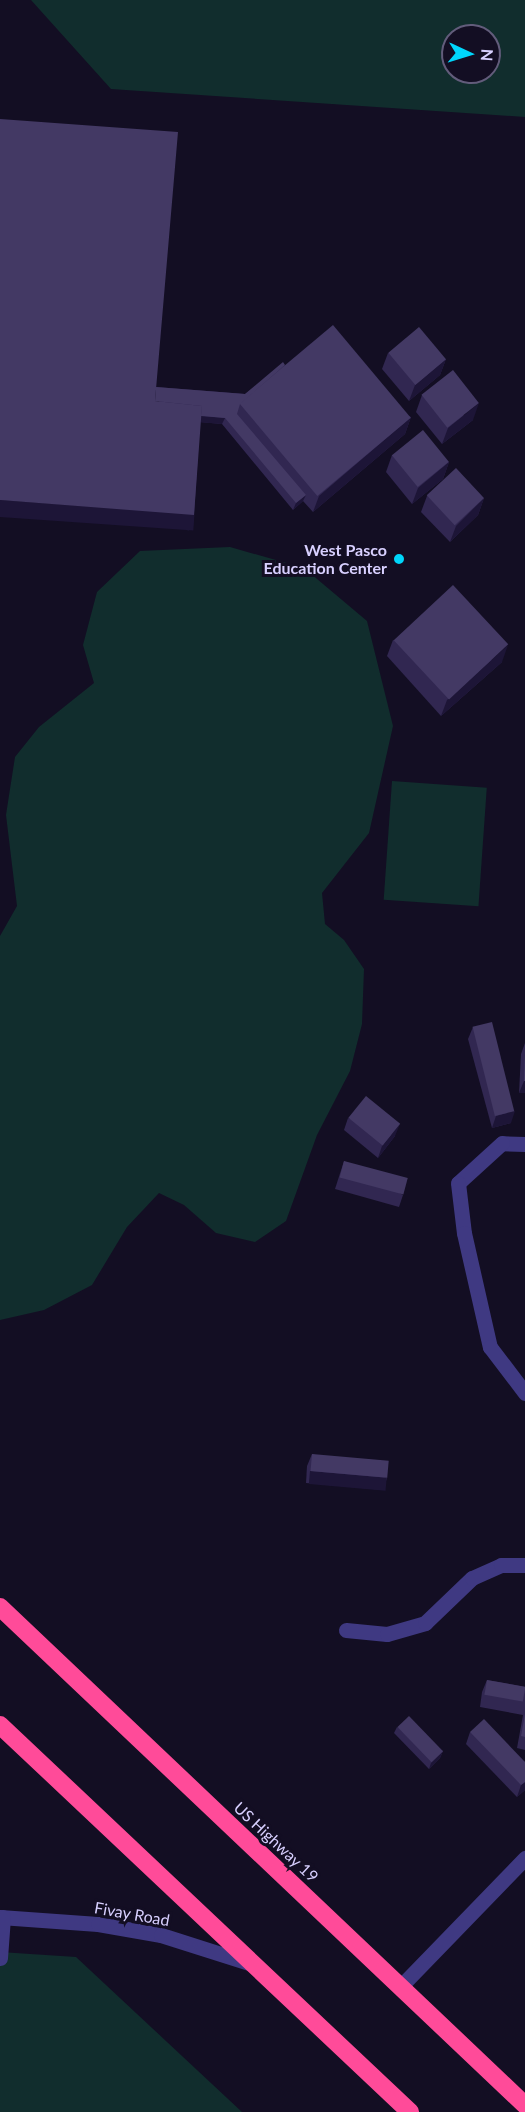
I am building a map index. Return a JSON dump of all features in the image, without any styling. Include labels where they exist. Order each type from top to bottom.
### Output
[{"type":"highway","name":"US Highway 19","points":[[0,1607],[525,2105]]},
{"type":"highway","points":[[2,1730],[410,2112]]},
{"type":"street","points":[[525,1144],[502,1143],[458,1183],[464,1233],[490,1347],[525,1393]]},
{"type":"street","points":[[346,1630],[387,1634],[424,1623],[472,1578],[501,1565],[525,1566]]},
{"type":"street","points":[[400,1987],[509,1879],[525,1858]]},
{"type":"street","points":[[509,1879],[525,1884]]},
{"type":"street","points":[[0,1958],[1,1917]]},
{"type":"street","name":"Fivay Road","points":[[1,1917],[98,1924],[161,1935],[253,1964]]},
{"type":"green space","points":[[31,0],[525,0],[525,117],[111,89]]},
{"type":"green space","points":[[230,547],[304,568],[367,621],[393,726],[369,833],[322,893],[325,924],[344,940],[364,969],[362,1024],[350,1071],[317,1135],[286,1221],[255,1242],[216,1233],[184,1205],[159,1193],[127,1227],[92,1285],[44,1310],[0,1320],[0,936],[17,906],[6,815],[15,757],[39,727],[94,683],[83,645],[97,592],[140,551]]},
{"type":"green space","points":[[392,781],[487,788],[478,906],[384,900]]},
{"type":"green space","points":[[0,1952],[76,1957],[242,2112],[0,2112]]},
{"type":"building","points":[[0,119],[178,132],[155,401],[202,406],[194,515],[0,500]]},
{"type":"building","points":[[333,325],[411,418],[317,496],[240,403]]},
{"type":"building","points":[[419,327],[446,359],[415,385],[388,353]]},
{"type":"building","points":[[283,362],[285,365],[240,404],[237,414],[306,495],[296,503],[225,418],[201,416],[202,406],[155,401],[156,387],[245,394]]},
{"type":"building","points":[[453,370],[479,403],[447,428],[421,395]]},
{"type":"building","points":[[423,430],[449,462],[418,487],[392,455]]},
{"type":"building","points":[[456,468],[484,498],[455,525],[427,495]]},
{"type":"building","points":[[453,585],[508,644],[449,699],[394,640]]},
{"type":"building","points":[[492,1022],[514,1111],[495,1116],[473,1027]]},
{"type":"building","points":[[366,1096],[400,1124],[383,1145],[348,1118]]},
{"type":"building","points":[[344,1161],[408,1178],[403,1195],[340,1177]]},
{"type":"building","points":[[312,1454],[389,1461],[387,1478],[311,1471]]},
{"type":"building","points":[[487,1680],[525,1687],[523,1702],[484,1695]]},
{"type":"building","points":[[525,1714],[525,1737],[521,1736]]},
{"type":"building","points":[[409,1716],[443,1751],[432,1762],[397,1727]]},
{"type":"building","points":[[484,1719],[525,1762],[525,1782],[521,1785],[470,1732]]},
{"type":"place","name":"West Pasco Education Center","points":[[399,559]]}]
